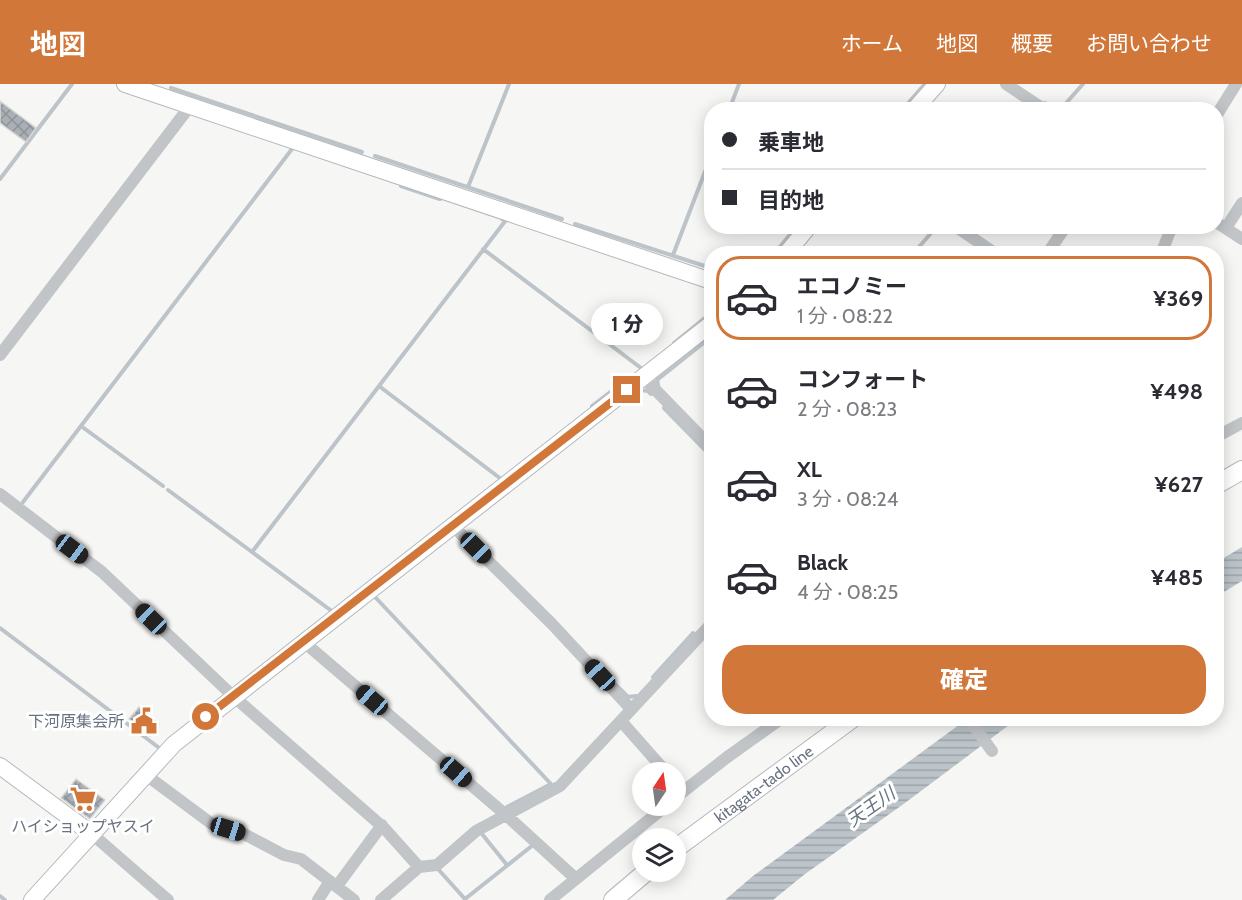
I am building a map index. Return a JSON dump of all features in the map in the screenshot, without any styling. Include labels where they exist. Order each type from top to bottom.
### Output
[{"type":"main road","points":[[1224,480],[1242,470]]},
{"type":"main road","name":"kitagata-tado line","points":[[686,841],[841,726]]},
{"type":"main road","points":[[613,900],[634,882]]},
{"type":"street","points":[[125,84],[704,279]]},
{"type":"street","points":[[921,102],[936,84]]},
{"type":"street","points":[[1006,84],[1032,102]]},
{"type":"street","points":[[1224,103],[1236,84]]},
{"type":"street","points":[[0,355],[190,106]]},
{"type":"street","points":[[1224,222],[1242,203]]},
{"type":"street","points":[[1224,227],[1242,239]]},
{"type":"street","points":[[793,246],[803,234]]},
{"type":"street","points":[[967,234],[984,246]]},
{"type":"street","points":[[32,900],[174,744],[704,329]]},
{"type":"street","points":[[643,377],[704,440]]},
{"type":"street","points":[[1224,433],[1242,423]]},
{"type":"street","points":[[0,494],[102,572],[233,696],[382,825],[419,867]]},
{"type":"street","points":[[453,526],[552,624],[631,709]]},
{"type":"street","points":[[386,899],[419,867],[437,865],[476,831],[560,786],[704,631]]},
{"type":"street","points":[[305,642],[576,878]]},
{"type":"street","points":[[621,721],[657,762]]},
{"type":"street","points":[[686,785],[771,726]]},
{"type":"street","points":[[974,726],[992,751]]},
{"type":"street","points":[[0,766],[92,834],[168,900]]},
{"type":"street","points":[[146,775],[212,824],[244,834],[284,855],[301,859],[354,900]]},
{"type":"street","points":[[550,900],[654,816]]},
{"type":"street","points":[[318,900],[382,825]]},
{"type":"water","points":[[1242,547],[1242,581],[1224,592],[1224,558]]},
{"type":"water","name":"天王川","points":[[957,726],[1008,726],[805,874],[773,900],[725,900],[753,876]]},
{"type":"building","points":[[0,101],[36,128],[26,142],[0,123]]},
{"type":"building","name":"下河原集会所","points":[[139,707],[159,724],[150,736],[129,719]]},
{"type":"building","name":"ハイショップヤスイ","points":[[76,779],[105,800],[90,819],[61,798]]},
{"type":"waterway","points":[[0,179],[72,84]]},
{"type":"waterway","points":[[468,187],[509,84]]},
{"type":"waterway","points":[[732,102],[739,84]]},
{"type":"waterway","points":[[909,102],[925,84]]},
{"type":"waterway","points":[[1067,102],[1083,84]]},
{"type":"waterway","points":[[171,88],[362,152]]},
{"type":"waterway","points":[[23,502],[292,149]]},
{"type":"waterway","points":[[375,156],[562,219]]},
{"type":"waterway","points":[[673,255],[704,174]]},
{"type":"waterway","points":[[401,186],[440,199]]},
{"type":"waterway","points":[[333,612],[252,552],[506,220],[502,219]]},
{"type":"waterway","points":[[575,224],[704,266]]},
{"type":"waterway","points":[[781,246],[790,234]]},
{"type":"waterway","points":[[920,246],[930,234]]},
{"type":"waterway","points":[[483,249],[641,368]]},
{"type":"waterway","points":[[674,343],[704,319]]},
{"type":"waterway","points":[[658,385],[657,380],[704,343]]},
{"type":"waterway","points":[[592,406],[626,380]]},
{"type":"waterway","points":[[379,386],[501,479]]},
{"type":"waterway","points":[[641,390],[651,394]]},
{"type":"waterway","points":[[664,408],[704,449]]},
{"type":"waterway","points":[[81,426],[163,486]]},
{"type":"waterway","points":[[168,490],[252,552]]},
{"type":"waterway","points":[[376,598],[551,784],[507,807]]},
{"type":"waterway","points":[[0,628],[158,747]]},
{"type":"waterway","points":[[653,677],[693,633]]},
{"type":"waterway","points":[[616,685],[628,697],[636,696]]},
{"type":"waterway","points":[[482,834],[507,865]]},
{"type":"waterway","points":[[438,869],[465,899],[533,845]]},
{"type":"waterway","points":[[0,896],[5,900]]},
{"type":"place","name":"下河原集会所","points":[[144,721]]},
{"type":"place","name":"ハイショップヤスイ","points":[[83,799]]},
{"type":"route","points":[[206,717],[627,390]]}]
